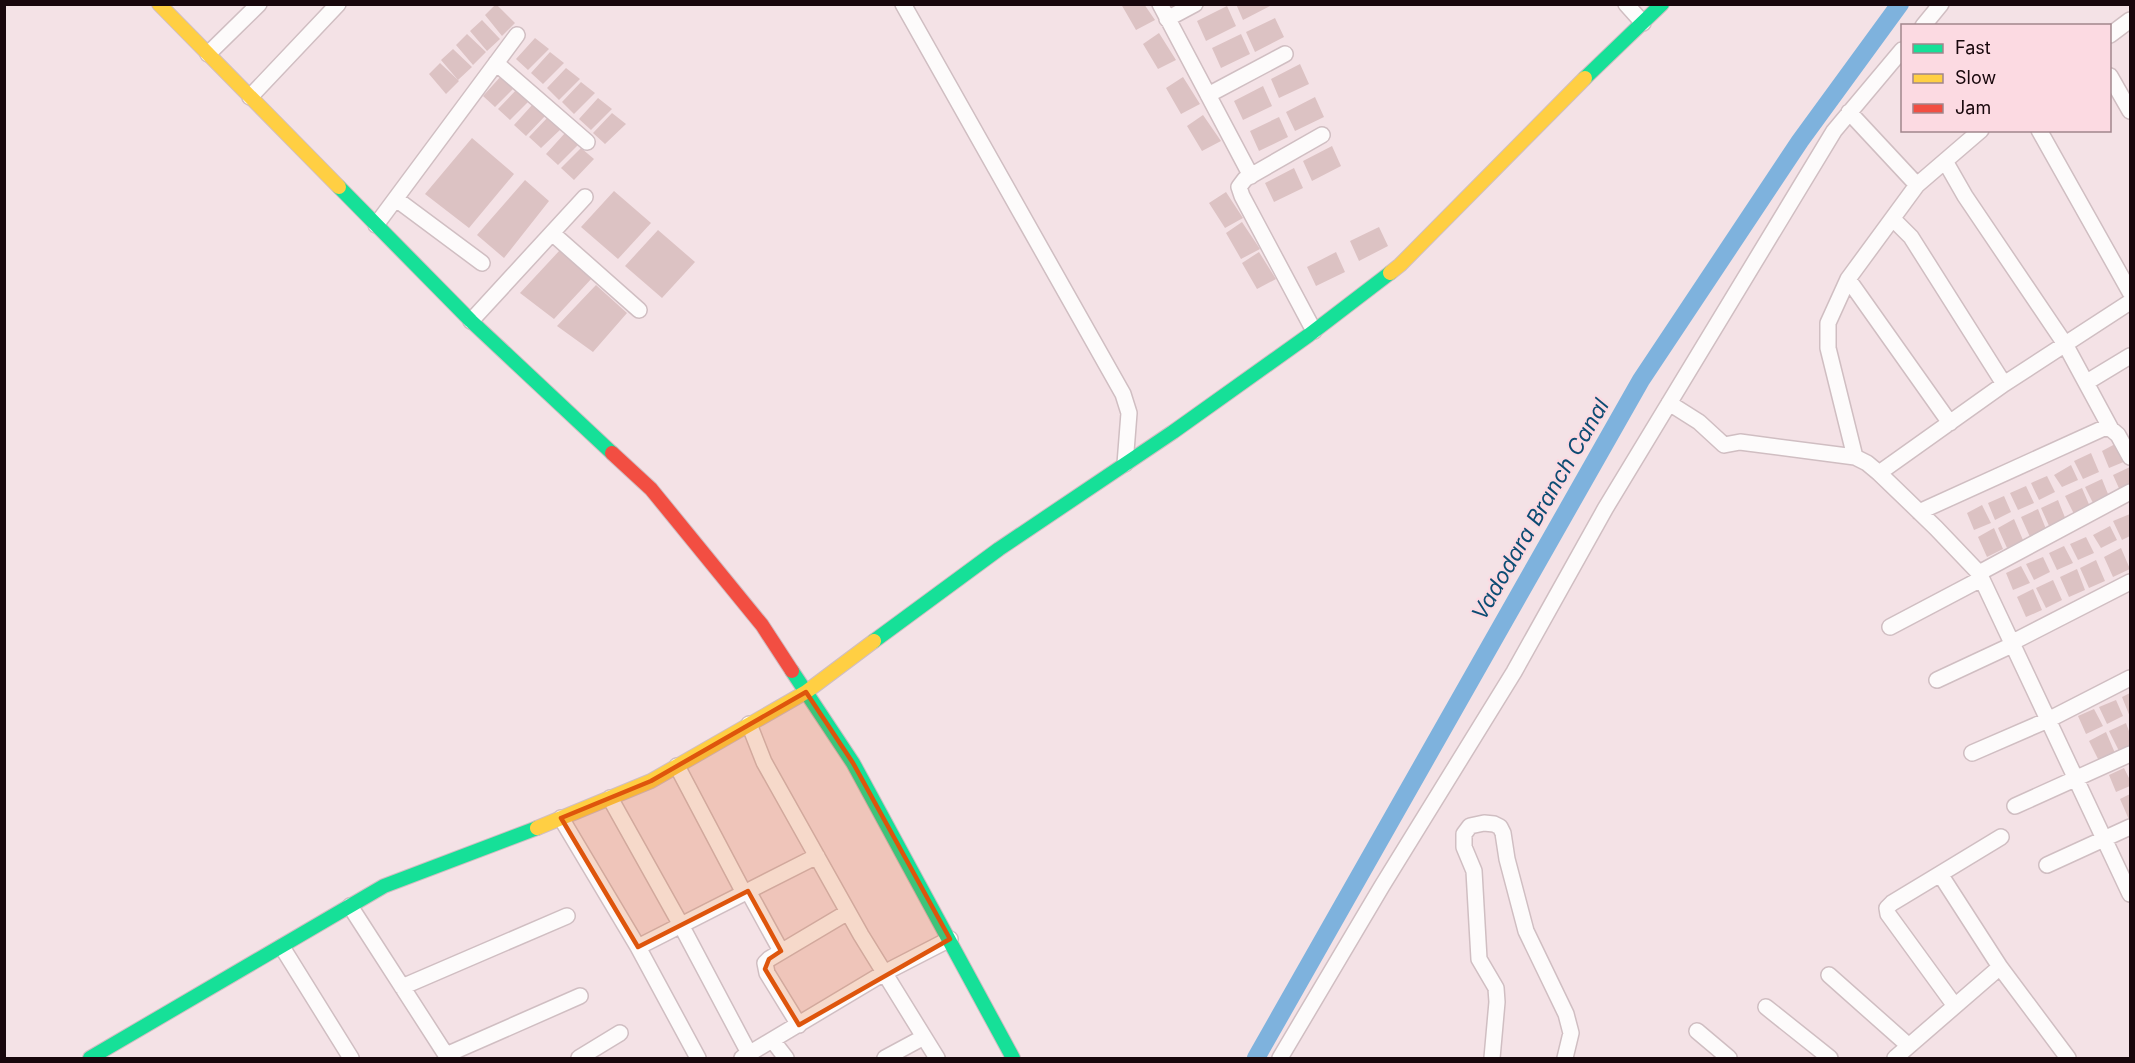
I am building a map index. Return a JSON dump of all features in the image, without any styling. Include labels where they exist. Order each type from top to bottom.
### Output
[{"type":"street","points":[[208,54],[260,4]]},
{"type":"street","points":[[250,97],[338,4]]},
{"type":"street","points":[[903,4],[1123,394],[1129,412],[1125,464]]},
{"type":"street","points":[[1160,4],[1251,176]]},
{"type":"street","points":[[1167,19],[1195,4]]},
{"type":"street","points":[[1626,4],[1643,23]]},
{"type":"street","points":[[90,1059],[384,886],[651,781],[806,692],[999,549],[1173,432],[1400,266],[1662,4]]},
{"type":"street","points":[[1925,24],[1941,4]]},
{"type":"street","points":[[161,5],[471,321],[651,489],[762,625],[853,763],[1013,1059]]},
{"type":"street","points":[[2111,34],[2130,20]]},
{"type":"street","points":[[376,225],[517,35]]},
{"type":"street","points":[[1280,1059],[1514,672],[1605,509],[1834,131],[1901,51]]},
{"type":"street","points":[[1208,95],[1285,54]]},
{"type":"street","points":[[496,63],[587,142]]},
{"type":"street","points":[[2111,79],[2130,111]]},
{"type":"street","points":[[1849,112],[1917,185]]},
{"type":"street","points":[[1855,457],[1828,348],[1828,323],[1848,279],[1917,185],[1979,132]]},
{"type":"street","points":[[2040,132],[2130,292]]},
{"type":"street","points":[[1314,331],[1239,187],[1245,179],[1322,135]]},
{"type":"street","points":[[1945,161],[1965,196],[2065,344],[2111,429],[2118,435],[2130,457]]},
{"type":"street","points":[[471,321],[585,197]]},
{"type":"street","points":[[396,199],[482,263]]},
{"type":"street","points":[[1893,219],[1911,237],[2004,384]]},
{"type":"street","points":[[552,233],[639,310]]},
{"type":"street","points":[[1848,279],[1950,423]]},
{"type":"street","points":[[1879,473],[2004,384],[2130,302]]},
{"type":"street","points":[[2087,382],[2130,356]]},
{"type":"street","points":[[1669,403],[1699,422],[1722,444],[1740,442],[1855,457],[1867,463],[1919,512],[1980,576],[2130,894]]},
{"type":"street","points":[[1919,512],[2104,428],[2111,429]]},
{"type":"street","points":[[1890,627],[2130,492]]},
{"type":"street","points":[[1937,680],[2012,644],[2130,582]]},
{"type":"street","points":[[1972,753],[2048,720],[2130,678]]},
{"type":"street","points":[[749,724],[764,762],[848,912],[937,1059]]},
{"type":"street","points":[[2015,806],[2130,754]]},
{"type":"street","points":[[677,766],[781,951]]},
{"type":"street","points":[[610,798],[681,925],[746,1057],[884,973],[950,939]]},
{"type":"street","points":[[561,818],[638,947],[698,1059]]},
{"type":"street","points":[[1492,1059],[1496,988],[1482,968],[1479,959],[1474,871],[1464,847],[1464,834],[1470,826],[1484,823],[1500,827],[1503,833],[1507,859],[1526,931],[1566,1014],[1570,1033],[1565,1059]]},
{"type":"street","points":[[2047,865],[2130,827]]},
{"type":"street","points":[[1955,1006],[1888,914],[1887,908],[2001,837]]},
{"type":"street","points":[[638,947],[817,856]]},
{"type":"street","points":[[1940,873],[2000,967],[2068,1059]]},
{"type":"street","points":[[350,906],[447,1057],[580,996]]},
{"type":"street","points":[[799,1025],[765,969],[765,963],[781,951],[848,912]]},
{"type":"street","points":[[402,987],[567,916]]},
{"type":"street","points":[[282,947],[351,1059]]},
{"type":"street","points":[[1895,1059],[2000,967]]},
{"type":"street","points":[[1829,975],[1909,1046]]},
{"type":"street","points":[[1766,1007],[1830,1059]]},
{"type":"street","points":[[1697,1031],[1728,1059]]},
{"type":"street","points":[[579,1059],[620,1033]]},
{"type":"street","points":[[885,1059],[924,1037]]},
{"type":"street","points":[[773,1041],[786,1059]]},
{"type":"highlighted area","points":[[806,692],[853,763],[950,939],[799,1025],[765,969],[769,959],[781,951],[748,891],[638,947],[561,818],[651,781]]},
{"type":"building","points":[[496,4],[515,23],[502,36],[485,15]]},
{"type":"building","points":[[1121,4],[1144,4],[1155,20],[1136,30]]},
{"type":"building","points":[[1236,4],[1274,4],[1243,20]]},
{"type":"building","points":[[1227,6],[1236,26],[1206,41],[1197,21]]},
{"type":"building","points":[[1275,18],[1284,37],[1255,52],[1246,32]]},
{"type":"building","points":[[482,20],[500,39],[487,51],[470,31]]},
{"type":"building","points":[[1159,33],[1176,60],[1158,69],[1143,44]]},
{"type":"building","points":[[467,34],[486,52],[473,65],[456,45]]},
{"type":"building","points":[[1241,34],[1250,54],[1221,68],[1212,48]]},
{"type":"building","points":[[535,38],[549,49],[528,70],[516,59]]},
{"type":"building","points":[[453,49],[472,67],[458,80],[441,60]]},
{"type":"building","points":[[550,52],[564,63],[543,84],[531,73]]},
{"type":"building","points":[[440,63],[459,81],[446,94],[429,74]]},
{"type":"building","points":[[1300,64],[1309,84],[1279,98],[1271,79]]},
{"type":"building","points":[[566,68],[580,79],[559,100],[547,88]]},
{"type":"building","points":[[502,75],[516,86],[495,107],[483,96]]},
{"type":"building","points":[[1183,77],[1200,104],[1181,114],[1166,88]]},
{"type":"building","points":[[581,82],[595,93],[574,114],[562,102]]},
{"type":"building","points":[[1263,86],[1272,106],[1243,120],[1234,101]]},
{"type":"building","points":[[518,88],[531,99],[510,120],[498,109]]},
{"type":"building","points":[[1315,97],[1324,117],[1295,131],[1286,112]]},
{"type":"building","points":[[598,98],[612,109],[591,130],[579,119]]},
{"type":"building","points":[[533,104],[546,115],[526,136],[514,125]]},
{"type":"building","points":[[612,113],[626,124],[605,144],[593,133]]},
{"type":"building","points":[[1203,115],[1221,141],[1202,151],[1187,126]]},
{"type":"building","points":[[548,117],[562,128],[541,148],[529,137]]},
{"type":"building","points":[[1279,117],[1288,137],[1259,151],[1250,131]]},
{"type":"building","points":[[565,133],[579,144],[558,165],[546,154]]},
{"type":"building","points":[[472,138],[514,174],[469,228],[425,194]]},
{"type":"building","points":[[1332,146],[1341,166],[1312,181],[1303,161]]},
{"type":"building","points":[[581,148],[594,159],[574,180],[561,168]]},
{"type":"building","points":[[1294,168],[1303,188],[1274,202],[1265,183]]},
{"type":"building","points":[[525,180],[549,201],[504,258],[477,235]]},
{"type":"building","points":[[614,191],[651,223],[618,259],[581,227]]},
{"type":"building","points":[[1226,192],[1243,218],[1225,228],[1209,203]]},
{"type":"building","points":[[1242,222],[1260,249],[1241,259],[1226,233]]},
{"type":"building","points":[[1379,227],[1388,246],[1359,261],[1350,241]]},
{"type":"building","points":[[658,230],[695,262],[662,298],[625,266]]},
{"type":"building","points":[[560,250],[593,277],[554,319],[520,293]]},
{"type":"building","points":[[1259,252],[1276,279],[1257,289],[1242,263]]},
{"type":"building","points":[[1336,252],[1345,272],[1316,286],[1307,267]]},
{"type":"building","points":[[596,285],[627,313],[593,352],[557,326]]},
{"type":"building","points":[[2117,443],[2126,461],[2109,468],[2102,451]]},
{"type":"building","points":[[2091,453],[2099,472],[2083,479],[2074,461]]},
{"type":"building","points":[[2071,465],[2078,480],[2062,487],[2054,475]]},
{"type":"building","points":[[2130,467],[2130,491],[2122,495],[2113,475]]},
{"type":"building","points":[[2047,476],[2055,492],[2039,500],[2031,483]]},
{"type":"building","points":[[2102,479],[2110,499],[2095,507],[2085,487]]},
{"type":"building","points":[[2026,486],[2034,503],[2018,510],[2010,493]]},
{"type":"building","points":[[2082,488],[2091,509],[2075,516],[2065,496]]},
{"type":"building","points":[[2004,496],[2011,512],[1995,520],[1988,503]]},
{"type":"building","points":[[2058,500],[2066,520],[2050,528],[2041,508]]},
{"type":"building","points":[[1982,505],[1991,523],[1974,530],[1967,513]]},
{"type":"building","points":[[2038,509],[2046,529],[2030,537],[2021,517]]},
{"type":"building","points":[[2130,514],[2130,536],[2122,540],[2113,521]]},
{"type":"building","points":[[2014,519],[2023,540],[2007,548],[1998,528]]},
{"type":"building","points":[[2110,526],[2117,540],[2101,548],[2093,535]]},
{"type":"building","points":[[1994,528],[2003,549],[1987,557],[1978,537]]},
{"type":"building","points":[[2086,537],[2094,553],[2078,560],[2070,544]]},
{"type":"building","points":[[2064,546],[2073,563],[2057,570],[2049,553]]},
{"type":"building","points":[[2121,548],[2130,569],[2113,577],[2104,557]]},
{"type":"building","points":[[2043,557],[2050,572],[2034,580],[2026,564]]},
{"type":"building","points":[[2096,560],[2105,581],[2089,588],[2080,568]]},
{"type":"building","points":[[2021,566],[2030,583],[2013,590],[2006,573]]},
{"type":"building","points":[[2077,569],[2085,590],[2069,597],[2060,577]]},
{"type":"building","points":[[2053,580],[2062,600],[2046,608],[2036,588]]},
{"type":"building","points":[[2033,589],[2042,610],[2026,617],[2017,597]]},
{"type":"building","points":[[2130,693],[2130,717],[2122,697]]},
{"type":"building","points":[[2116,700],[2123,716],[2107,724],[2099,707]]},
{"type":"building","points":[[2094,709],[2103,726],[2086,734],[2078,716]]},
{"type":"building","points":[[2126,723],[2130,734],[2130,746],[2119,751],[2109,731]]},
{"type":"building","points":[[2106,732],[2115,753],[2099,761],[2089,741]]},
{"type":"building","points":[[2124,768],[2130,780],[2130,786],[2116,792],[2109,775]]},
{"type":"building","points":[[2130,794],[2130,822],[2120,799]]},
{"type":"waterway","name":"Vadodara Branch Canal","points":[[1256,1058],[1641,380],[1800,141],[1900,4]]},
{"type":"traffic: fast","points":[[1585,78],[1662,4]]},
{"type":"traffic: fast","points":[[339,187],[471,321],[612,453]]},
{"type":"traffic: fast","points":[[874,641],[999,549],[1173,432],[1309,335],[1390,273]]},
{"type":"traffic: fast","points":[[792,671],[853,763],[1013,1058]]},
{"type":"traffic: fast","points":[[90,1058],[384,886],[537,828]]},
{"type":"traffic: slow","points":[[159,4],[339,187]]},
{"type":"traffic: slow","points":[[1390,273],[1585,78]]},
{"type":"traffic: slow","points":[[537,828],[651,781],[806,692],[874,641]]},
{"type":"traffic: jam","points":[[612,453],[651,489],[762,625],[792,671]]}]
